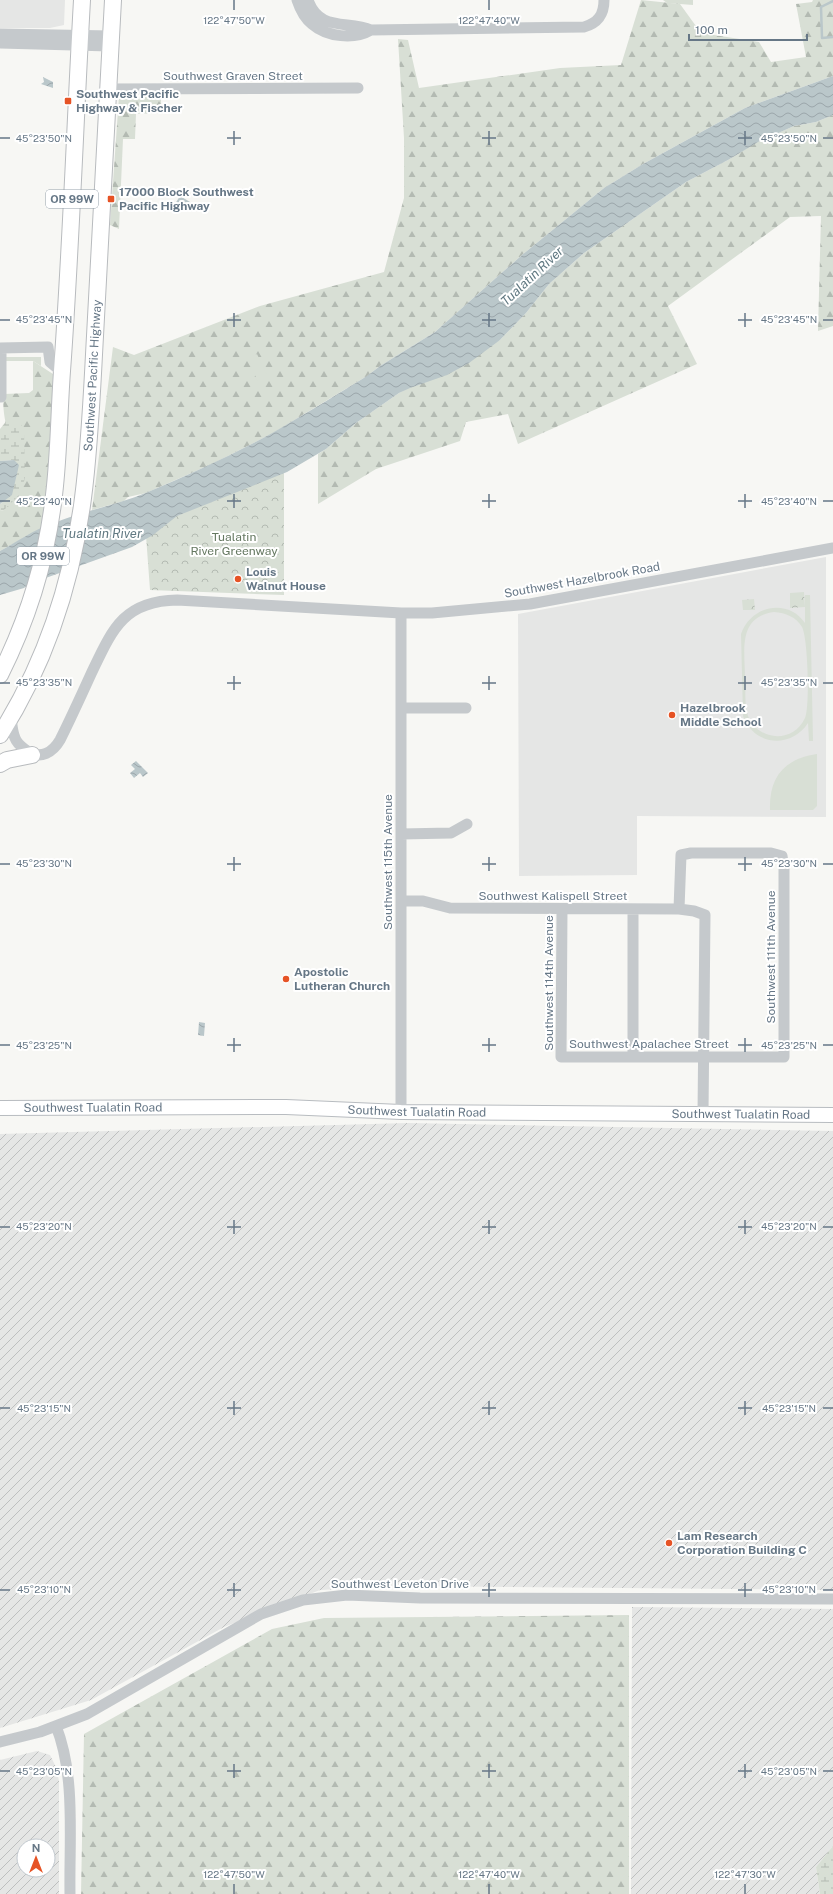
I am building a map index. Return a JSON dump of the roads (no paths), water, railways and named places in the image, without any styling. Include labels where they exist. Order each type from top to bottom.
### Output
[{"type":"highway","name":"OR 99W","points":[[0,675],[14,644],[33,593],[44,552],[53,507],[57,464],[75,159],[82,0]]},
{"type":"highway","name":"Southwest Pacific Highway","points":[[0,735],[31,678],[54,622],[75,548],[84,496],[100,256],[113,0]]},
{"type":"highway","points":[[0,764],[7,760],[32,755]]},
{"type":"main road","name":"Southwest Tualatin Road","points":[[0,1108],[286,1106],[401,1112],[833,1114]]},
{"type":"street","points":[[297,0],[306,18],[312,25],[330,34],[362,36],[371,30]]},
{"type":"street","points":[[308,0],[316,13],[325,20],[337,24],[360,25],[371,30],[584,27],[598,21],[602,15],[604,0]]},
{"type":"street","points":[[0,34],[111,41]]},
{"type":"street","points":[[0,42],[80,40]]},
{"type":"street","name":"Southwest Graven Street","points":[[108,89],[358,88]]},
{"type":"street","points":[[1,397],[1,348],[48,347],[50,362],[62,372]]},
{"type":"street","name":"Southwest Hazelbrook Road","points":[[32,755],[49,753],[57,744],[111,633],[123,619],[142,606],[156,601],[177,600],[401,613],[432,612],[530,604],[833,548]]},
{"type":"street","name":"Southwest 115th Avenue","points":[[401,613],[401,1112]]},
{"type":"street","points":[[401,708],[466,708]]},
{"type":"street","points":[[11,716],[15,739],[19,745],[32,755]]},
{"type":"street","points":[[401,834],[451,833],[467,824]]},
{"type":"street","name":"Southwest 111th Avenue","points":[[679,909],[681,855],[691,853],[771,854],[782,856],[784,868],[784,1057]]},
{"type":"street","name":"Southwest Kalispell Street","points":[[401,901],[423,901],[450,908],[633,910],[679,909],[694,911],[705,915],[704,1058]]},
{"type":"street","name":"Southwest 114th Avenue","points":[[561,1057],[562,909]]},
{"type":"street","points":[[633,910],[633,1057]]},
{"type":"street","name":"Southwest Apalachee Street","points":[[561,1057],[784,1057]]},
{"type":"street","points":[[703,1114],[704,1058]]},
{"type":"street","name":"Southwest Leveton Drive","points":[[0,1742],[56,1726],[102,1706],[261,1614],[313,1598],[347,1595],[420,1598],[833,1600]]},
{"type":"street","points":[[56,1726],[64,1750],[68,1774],[70,1894]]},
{"type":"water","name":"Tualatin River","points":[[833,76],[833,115],[816,122],[794,126],[758,142],[686,182],[584,253],[549,284],[526,313],[500,340],[469,363],[447,375],[399,393],[356,423],[326,449],[287,472],[177,516],[153,535],[132,547],[29,584],[24,588],[0,595],[0,551],[31,533],[63,519],[148,492],[227,456],[274,432],[367,376],[380,366],[435,332],[522,255],[604,188],[643,164],[745,108]]},
{"type":"water","points":[[43,77],[53,82],[53,88],[41,84],[44,82]]},
{"type":"water","points":[[180,196],[195,205],[191,212],[175,204]]},
{"type":"water","points":[[14,460],[19,465],[12,495],[0,504],[0,461]]},
{"type":"water","points":[[136,761],[148,773],[143,777],[140,773],[134,778],[130,773],[135,769],[131,765]]},
{"type":"water","points":[[199,1022],[205,1023],[204,1036],[198,1035]]},
{"type":"waterway","points":[[833,1],[821,7],[822,38],[833,37]]},
{"type":"place","name":"Southwest Pacific Highway & Fischer","points":[[68,101]]},
{"type":"place","name":"17000 Block Southwest Pacific Highway","points":[[111,199]]},
{"type":"place","name":"Louis Walnut House","points":[[238,579]]},
{"type":"place","name":"Hazelbrook Middle School","points":[[672,715]]},
{"type":"place","name":"Apostolic Lutheran Church","points":[[286,979]]},
{"type":"place","name":"Lam Research Corporation Building C","points":[[669,1543]]},
{"type":"park label","name":"Tualatin River Greenway","points":[[234,544]]}]
